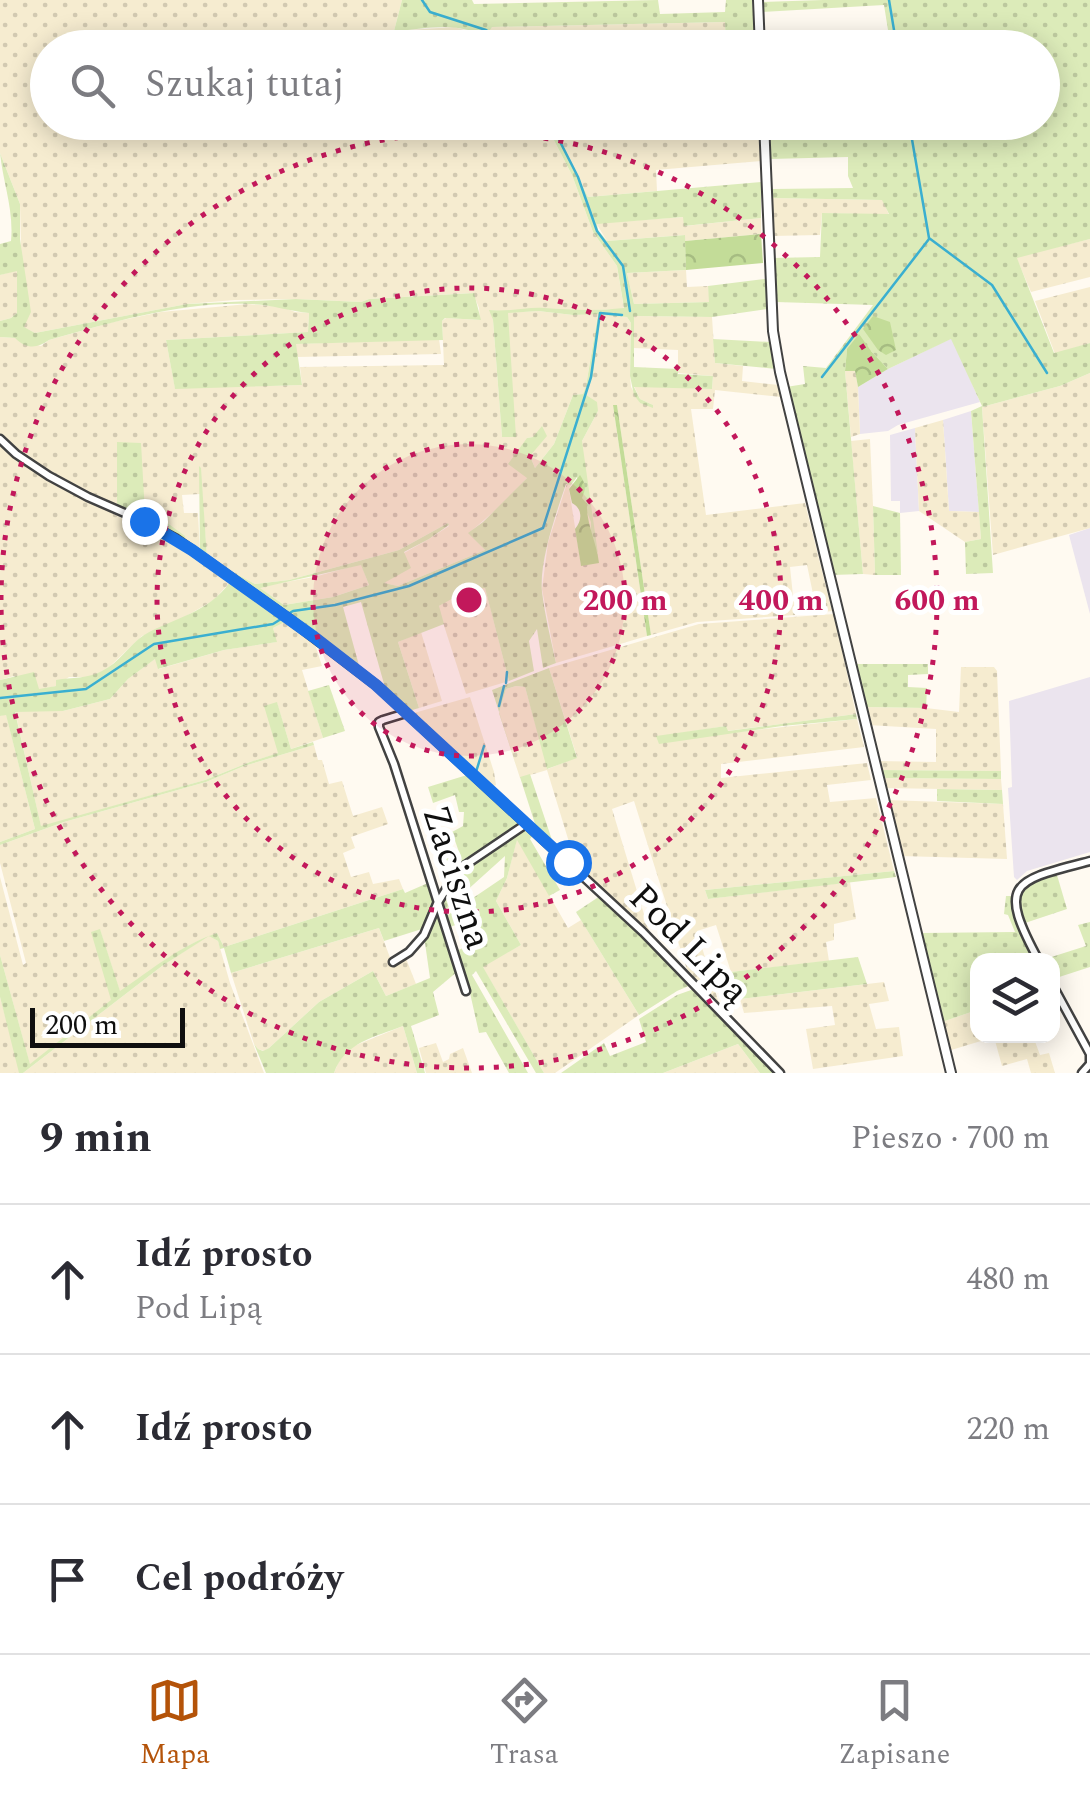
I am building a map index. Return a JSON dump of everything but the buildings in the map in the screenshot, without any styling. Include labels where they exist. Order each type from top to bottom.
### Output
[{"type":"street","points":[[758,0],[759,30]]},
{"type":"street","points":[[765,140],[773,331],[792,428],[951,1073]]},
{"type":"street","name":"Pod Lipą","points":[[0,439],[49,476],[175,538],[376,685],[643,932],[780,1073]]},
{"type":"street","name":"Zaciszna","points":[[406,713],[378,724],[466,991]]},
{"type":"street","points":[[393,962],[418,944],[458,870],[526,824]]},
{"type":"street","points":[[1036,953],[1016,912],[1017,892],[1030,878],[1090,860]]},
{"type":"street","points":[[1060,999],[1090,1054],[1090,1064],[1082,1073]]},
{"type":"shaded area","points":[[0,0],[402,0],[394,30],[30,30],[30,140],[554,140],[572,175],[593,232],[617,266],[624,309],[540,308],[518,312],[598,313],[586,386],[583,394],[573,395],[554,444],[535,468],[530,456],[533,437],[527,438],[527,478],[469,533],[485,550],[398,586],[383,583],[404,553],[449,526],[448,523],[399,550],[289,580],[255,584],[207,558],[200,467],[200,494],[182,495],[184,513],[198,513],[200,553],[160,520],[82,492],[24,457],[0,436],[0,337],[41,346],[49,340],[161,312],[248,304],[283,307],[309,313],[308,332],[166,340],[175,388],[302,385],[300,367],[444,365],[442,321],[480,320],[473,293],[361,302],[296,299],[187,304],[35,333],[23,327],[20,204],[0,153]],"holes":[[[490,310],[508,312],[502,437],[493,320]]]},
{"type":"shaded area","points":[[725,22],[725,30],[489,29]]},
{"type":"shaded area","points":[[454,27],[464,30],[409,30]]},
{"type":"shaded area","points":[[560,140],[760,140],[761,161],[656,170],[657,191],[588,197]]},
{"type":"shaded area","points":[[770,198],[883,200],[889,215],[822,213],[820,235],[772,236]]},
{"type":"shaded area","points":[[684,217],[685,226],[761,218],[761,234],[685,241],[684,235],[607,241],[596,223]]},
{"type":"shaded area","points":[[1090,239],[1090,277],[1031,292],[1016,257]]},
{"type":"shaded area","points":[[17,270],[17,313],[0,321],[0,275]]},
{"type":"shaded area","points":[[686,270],[687,287],[708,286],[710,302],[634,304],[627,273]]},
{"type":"shaded area","points":[[1090,287],[1090,343],[1055,354],[1035,301]]},
{"type":"shaded area","points":[[601,314],[627,317],[631,323],[631,387],[640,403],[653,405],[640,399],[634,386],[712,389],[713,376],[678,373],[678,350],[634,348],[634,316],[712,317],[715,363],[743,366],[742,381],[779,385],[781,397],[715,390],[713,409],[691,409],[706,515],[805,503],[832,611],[817,613],[807,565],[790,567],[795,615],[697,622],[651,635],[617,405],[613,405],[647,636],[556,663],[542,589],[548,543],[567,483],[571,485],[581,565],[582,441],[598,411],[586,395],[593,376]]},
{"type":"shaded area","points":[[952,338],[980,402],[888,431],[860,434],[858,387]]},
{"type":"shaded area","points":[[439,339],[441,354],[297,357],[295,344]]},
{"type":"shaded area","points":[[845,371],[855,371],[858,387],[860,434],[851,437]]},
{"type":"shaded area","points":[[1090,373],[1090,528],[993,555],[982,407],[1060,386]]},
{"type":"shaded area","points":[[971,411],[979,512],[949,511],[943,420]]},
{"type":"shaded area","points":[[943,420],[949,511],[979,512],[981,539],[965,542],[919,511],[915,428]]},
{"type":"shaded area","points":[[915,428],[919,511],[900,513],[900,501],[891,501],[890,435]]},
{"type":"shaded area","points":[[870,439],[875,575],[863,574],[851,441]]},
{"type":"shaded area","points":[[0,446],[31,469],[147,532],[177,543],[230,582],[214,600],[142,636],[106,670],[89,677],[69,677],[56,686],[39,690],[14,676],[0,680]]},
{"type":"shaded area","points":[[1090,528],[1090,614],[1069,535]]},
{"type":"shaded area","points":[[361,564],[369,585],[333,597],[284,605],[258,587],[314,577]]},
{"type":"shaded area","points":[[485,587],[509,681],[466,694],[438,607],[449,598]]},
{"type":"shaded area","points":[[834,614],[856,714],[656,737],[728,733],[857,719],[864,747],[721,764],[721,778],[867,763],[871,780],[827,785],[830,802],[876,798],[894,871],[705,890],[708,899],[850,882],[856,919],[834,924],[834,940],[826,942],[829,961],[731,972],[716,925],[697,931],[720,1007],[688,973],[634,801],[612,809],[650,934],[576,865],[547,770],[520,778],[499,713],[506,689],[525,687],[548,769],[577,757],[549,668],[699,624]]},
{"type":"shaded area","points":[[287,621],[314,641],[322,666],[302,670],[323,738],[291,749],[277,703],[265,706],[279,753],[205,780],[41,827],[15,711],[63,711],[110,699],[156,658],[159,669],[224,650],[276,642],[273,628]]},
{"type":"shaded area","points":[[421,632],[442,701],[419,708],[398,642]]},
{"type":"shaded area","points":[[961,667],[994,667],[997,671],[1001,771],[879,770],[877,761],[936,762],[936,729],[868,725],[864,707],[959,712]]},
{"type":"shaded area","points":[[1090,677],[1090,852],[1027,871],[1017,880],[1008,788],[1012,787],[1009,701]]},
{"type":"shaded area","points":[[470,697],[494,772],[496,785],[491,787],[412,716]]},
{"type":"shaded area","points":[[6,714],[35,829],[0,842],[0,716]]},
{"type":"shaded area","points":[[314,745],[329,784],[342,781],[353,816],[382,807],[388,824],[351,837],[355,848],[343,853],[351,877],[369,872],[373,884],[399,879],[403,889],[224,947],[217,933],[210,936],[218,941],[264,1073],[23,1073],[206,937],[120,992],[100,930],[92,932],[112,1000],[30,1065],[0,955],[0,877],[23,965],[26,963],[0,863],[0,845]]},
{"type":"shaded area","points":[[881,778],[1001,779],[1002,790],[883,788]]},
{"type":"shaded area","points":[[886,800],[1003,804],[1007,859],[900,856]]},
{"type":"shaded area","points":[[517,839],[568,928],[581,920],[639,1015],[555,1073],[544,1073],[482,966],[521,945],[496,901],[507,878]]},
{"type":"shaded area","points":[[379,928],[392,963],[405,956],[416,984],[386,996],[373,971],[319,1002],[269,1048],[258,1049],[231,973]]},
{"type":"shaded area","points":[[884,982],[889,1001],[869,1004],[876,1029],[899,1027],[903,1056],[813,1069],[806,1029],[835,1025],[832,1006],[744,1013],[740,999]]},
{"type":"shaded area","points":[[0,997],[20,1072],[19,1073],[0,1073]]},
{"type":"shaded area","points":[[970,1012],[970,1043],[974,1043],[948,1051],[942,1022]]},
{"type":"shaded area","points":[[403,1026],[417,1073],[334,1073],[349,1048]]},
{"type":"shaded area","points":[[436,1043],[443,1062],[463,1048],[472,1073],[426,1073],[419,1048]]},
{"type":"shaded area","points":[[996,1043],[1036,1043],[1040,1055],[1049,1053],[1055,1073],[1031,1073],[1027,1059],[1002,1066]]},
{"type":"shaded area","points":[[738,1044],[760,1073],[663,1073]]},
{"type":"green space","points":[[402,0],[472,0],[474,4],[658,0],[660,14],[725,12],[726,0],[752,0],[755,30],[725,30],[725,22],[394,30]]},
{"type":"green space","points":[[1090,0],[1090,239],[1017,258],[1054,353],[1090,343],[1090,373],[1060,386],[982,407],[993,573],[966,574],[965,542],[981,539],[971,411],[982,406],[951,339],[888,369],[871,351],[847,349],[845,371],[863,574],[832,575],[786,387],[805,384],[803,366],[826,368],[873,305],[776,302],[773,258],[820,257],[822,213],[889,214],[882,200],[770,198],[772,189],[853,188],[848,176],[848,157],[770,159],[768,140],[1060,140],[1060,30],[888,30],[884,5],[761,12],[761,2]]},
{"type":"green space","points":[[554,140],[560,140],[588,197],[761,182],[761,218],[684,226],[683,217],[597,224],[607,241],[685,235],[686,270],[627,273],[634,304],[709,302],[708,286],[765,279],[767,309],[712,317],[634,316],[634,367],[713,376],[712,389],[634,387],[640,399],[653,408],[640,403],[634,395],[630,376],[631,323],[627,317],[601,315],[593,376],[586,395],[597,402],[598,411],[582,441],[598,554],[577,477],[571,485],[566,484],[543,566],[542,592],[556,663],[543,668],[537,629],[529,641],[534,671],[509,681],[485,588],[465,592],[439,606],[444,624],[398,642],[419,708],[409,711],[386,691],[361,602],[343,607],[360,669],[200,553],[199,466],[207,558],[255,584],[289,580],[399,550],[448,523],[404,552],[411,568],[384,583],[398,586],[485,550],[468,533],[527,478],[508,464],[527,438],[542,426],[547,436],[530,456],[535,468],[554,444],[573,395],[583,394],[586,386],[598,314],[508,313],[516,437],[502,437],[489,310],[624,308],[617,266],[593,232],[572,175]],"holes":[[[361,565],[369,585],[333,597],[284,605],[260,588]]]},
{"type":"green space","points":[[0,153],[20,204],[20,239],[31,312],[24,327],[35,333],[187,304],[296,299],[361,302],[474,293],[481,320],[445,318],[443,340],[296,344],[302,385],[175,389],[166,340],[308,332],[309,313],[271,306],[223,304],[147,314],[36,346],[0,337],[0,321],[17,313],[17,271],[0,275],[0,244],[11,241],[12,230]]},
{"type":"green space","points":[[761,234],[763,263],[686,270],[685,241]]},
{"type":"green space","points":[[873,316],[890,322],[896,350],[886,355],[863,329]]},
{"type":"green space","points":[[859,334],[888,369],[858,387],[855,371],[845,371],[847,349]]},
{"type":"green space","points":[[713,339],[771,342],[776,369],[715,363]]},
{"type":"green space","points":[[613,405],[617,405],[651,635],[647,636]]},
{"type":"green space","points":[[117,442],[141,443],[145,513],[185,536],[186,544],[82,492],[117,505]]},
{"type":"green space","points":[[580,475],[599,563],[581,566],[575,529],[580,514],[569,489]]},
{"type":"green space","points":[[873,506],[900,513],[901,575],[875,575]]},
{"type":"green space","points":[[230,582],[287,621],[273,628],[277,642],[224,650],[158,669],[155,659],[110,699],[63,711],[15,712],[41,826],[205,780],[278,753],[264,706],[277,702],[291,749],[313,742],[314,745],[206,782],[64,822],[0,845],[35,829],[6,715],[0,716],[0,680],[34,672],[39,689],[56,686],[56,680],[97,674],[144,635],[190,614]]},
{"type":"green space","points":[[854,664],[928,664],[928,674],[908,675],[908,687],[927,688],[926,708],[864,707]]},
{"type":"green space","points":[[549,668],[577,758],[547,769],[525,687],[506,689],[499,712],[492,690]]},
{"type":"green space","points":[[329,685],[345,731],[323,738],[308,691]]},
{"type":"green space","points":[[856,714],[857,719],[659,744],[656,736],[726,726],[728,731]]},
{"type":"green space","points":[[879,770],[1001,771],[1001,779],[881,778]]},
{"type":"green space","points":[[518,772],[520,777],[530,774],[553,843],[537,830]]},
{"type":"green space","points":[[467,775],[522,824],[451,879],[443,861],[459,852],[452,832],[463,826],[464,812],[459,812],[455,795],[433,803],[428,787]]},
{"type":"green space","points":[[937,789],[1002,790],[1003,804],[937,801]]},
{"type":"green space","points":[[526,828],[534,834],[530,839],[560,890],[549,896],[517,840],[496,901],[521,945],[483,967],[544,1073],[536,1073],[476,971],[472,975],[528,1073],[509,1073],[486,1032],[479,1033],[470,993],[454,952],[481,940],[472,919],[447,928],[445,917],[504,877],[505,856],[443,912],[439,905],[460,870]]},
{"type":"green space","points":[[894,871],[896,877],[708,899],[705,890]]},
{"type":"green space","points":[[1057,875],[1067,909],[1022,924],[1020,903],[1025,889]]},
{"type":"green space","points":[[428,883],[436,904],[425,928],[384,941],[379,928],[231,973],[224,948],[220,949],[218,941],[209,936],[217,933],[224,947]]},
{"type":"green space","points":[[600,896],[691,985],[639,1015],[576,912]]},
{"type":"green space","points":[[1006,896],[1012,896],[1016,925],[1031,953],[970,953],[970,1012],[942,1022],[920,933],[1015,932],[1004,914]]},
{"type":"green space","points":[[438,913],[458,971],[433,992],[439,1015],[411,1026],[425,1073],[417,1073],[403,1026],[353,1047],[334,1073],[266,1073],[254,1044],[263,1051],[269,1048],[319,1002],[373,971],[386,996],[430,978],[424,936]]},
{"type":"green space","points":[[1090,922],[1090,967],[1060,977],[1060,954],[1086,946],[1078,925]]},
{"type":"green space","points":[[100,929],[120,991],[179,951],[209,936],[162,966],[19,1073],[0,997],[0,955],[30,1064],[111,1000],[91,932]]},
{"type":"green space","points":[[858,957],[867,984],[740,999],[731,972]]},
{"type":"green space","points":[[694,989],[776,1073],[760,1073],[738,1044],[663,1073],[561,1073],[604,1043],[610,1056],[646,1042],[639,1019]]},
{"type":"waterway","points":[[422,0],[430,12],[486,30]]},
{"type":"waterway","points":[[889,0],[894,30]]},
{"type":"waterway","points":[[559,140],[578,177],[597,231],[623,266],[630,311]]},
{"type":"waterway","points":[[912,140],[929,238],[992,285],[1047,373]]},
{"type":"waterway","points":[[822,377],[929,239]]},
{"type":"waterway","points":[[288,614],[409,586],[543,528],[591,377],[600,313],[622,315]]},
{"type":"waterway","points":[[0,698],[86,689],[154,644],[273,624],[281,619]]},
{"type":"waterway","points":[[506,683],[507,672]]},
{"type":"waterway","points":[[499,706],[504,686]]},
{"type":"waterway","points":[[476,772],[484,746]]},
{"type":"route","points":[[144,521],[192,550],[376,685],[568,862]]}]
